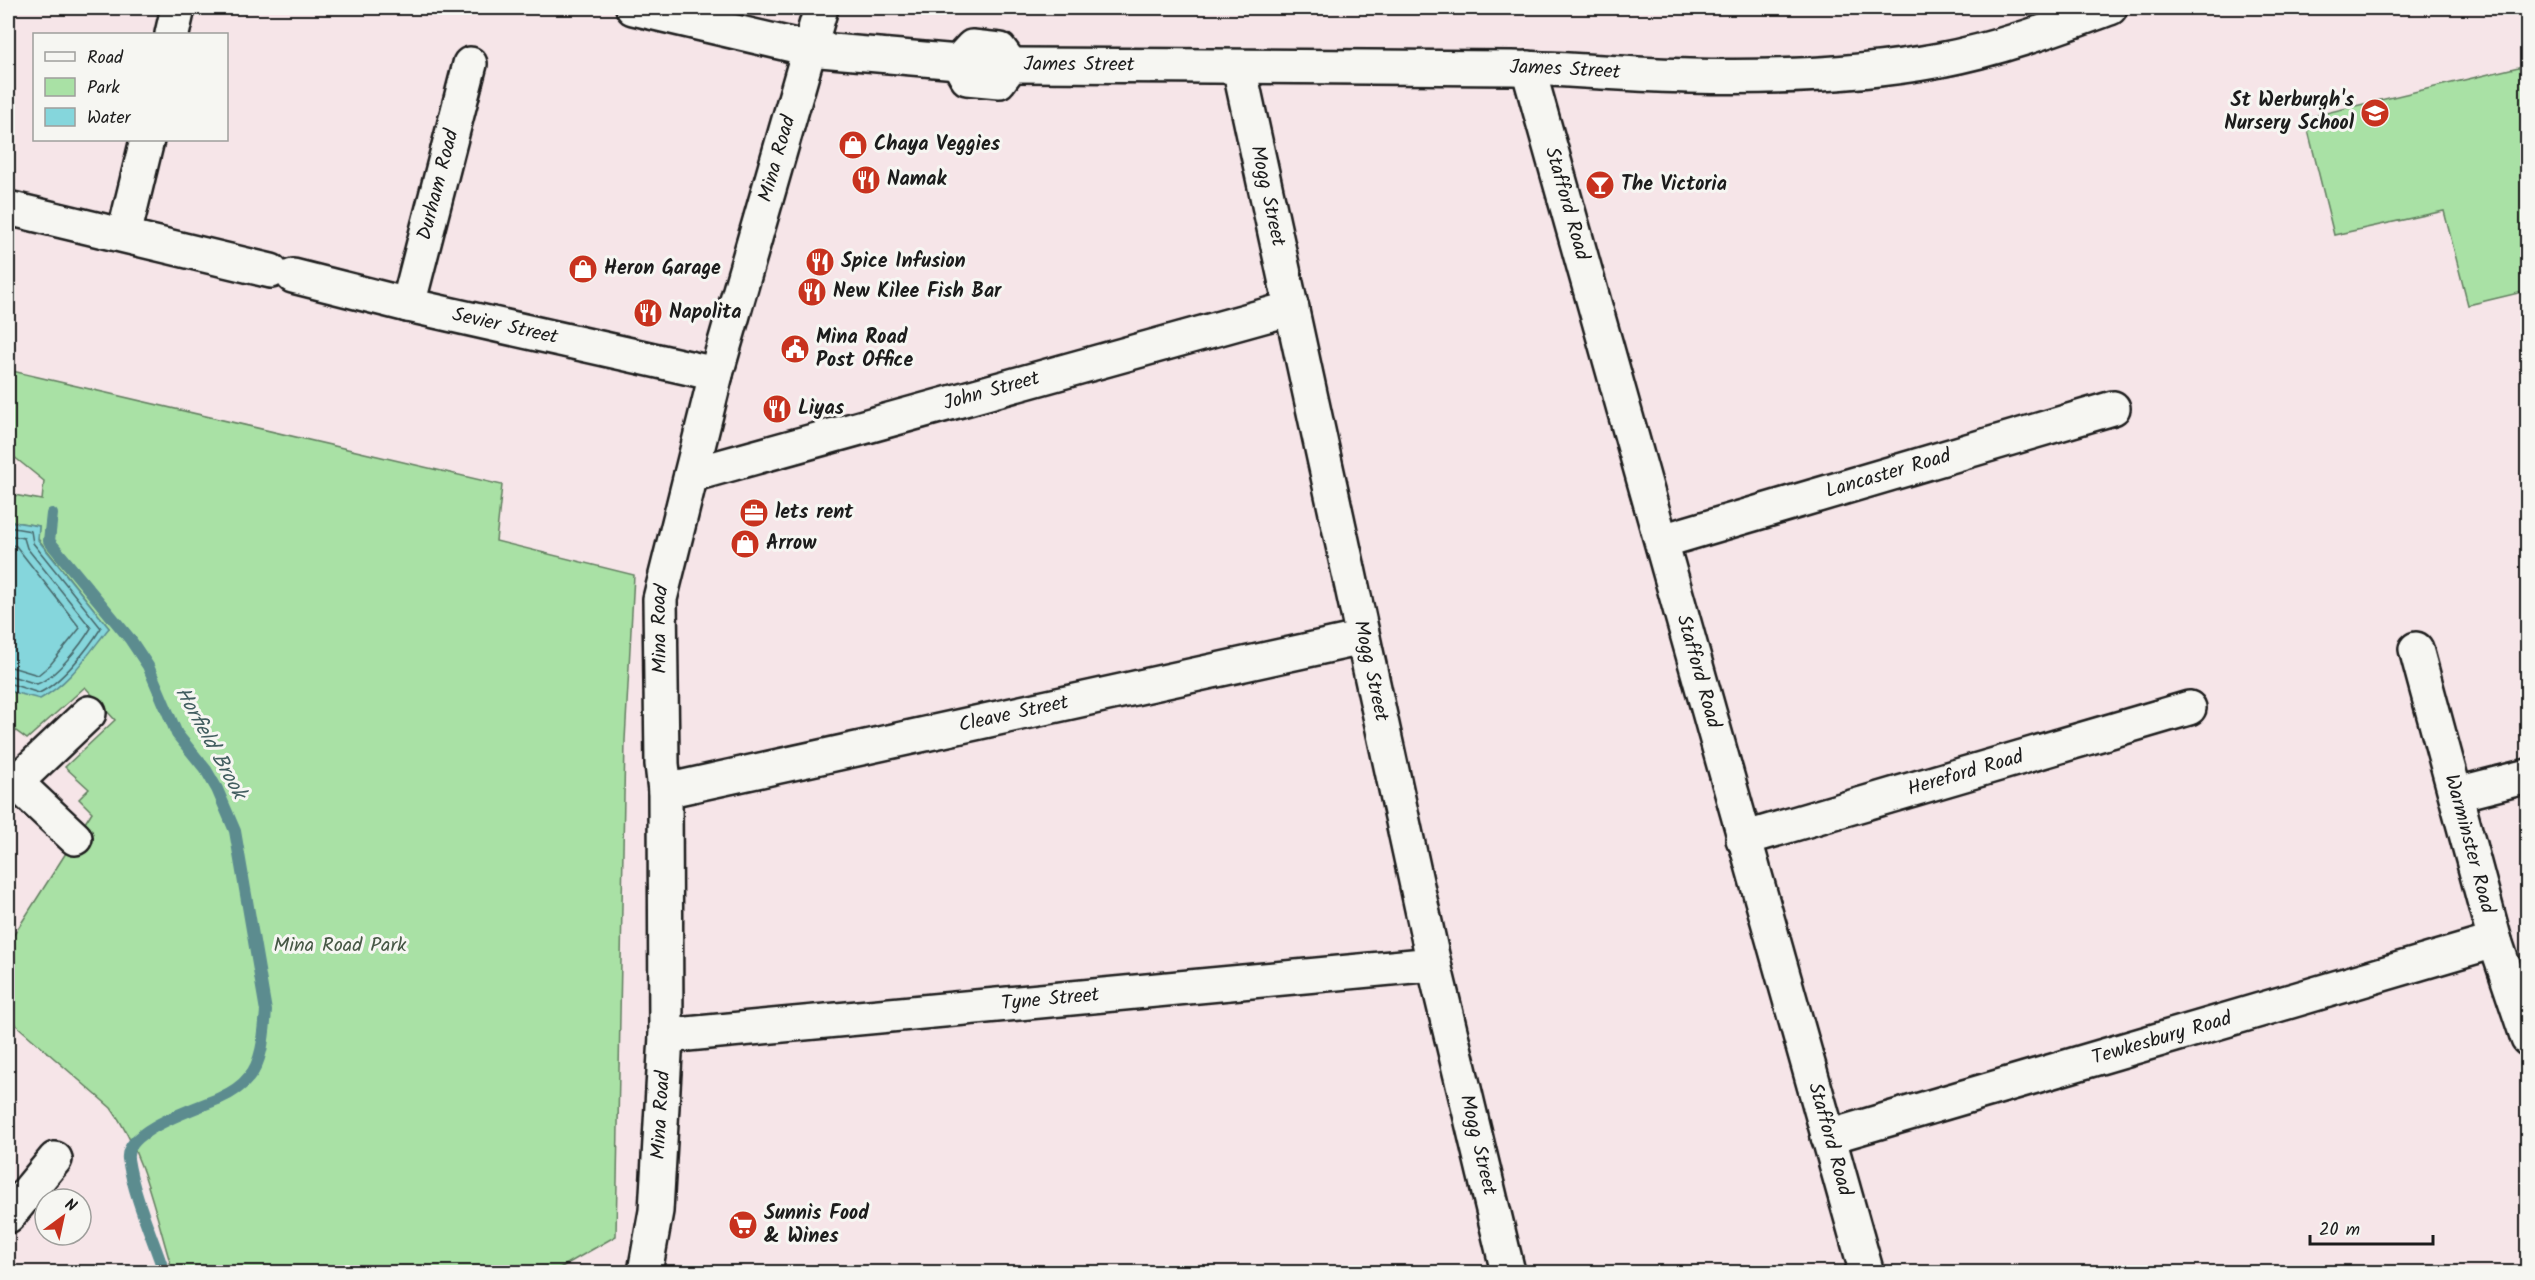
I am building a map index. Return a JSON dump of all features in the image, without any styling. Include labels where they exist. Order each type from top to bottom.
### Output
[{"type":"street","points":[[172,33],[178,8]]},
{"type":"street","name":"James Street","points":[[633,8],[809,49],[958,62],[972,47],[1000,50],[1011,65],[1528,68],[1691,76],[1867,70],[1942,60],[2031,37],[2110,8]]},
{"type":"street","name":"Mina Road","points":[[651,1272],[666,1036],[665,791],[660,599],[716,374],[821,8]]},
{"type":"street","name":"Durham Road","points":[[408,305],[470,64]]},
{"type":"street","name":"Mogg Street","points":[[1239,67],[1434,964],[1508,1272]]},
{"type":"street","name":"Stafford Road","points":[[1528,68],[1866,1270],[1862,1272]]},
{"type":"street","points":[[124,235],[147,141]]},
{"type":"street","name":"Sevier Street","points":[[8,208],[408,305],[716,374]]},
{"type":"street","name":"John Street","points":[[691,475],[1292,308]]},
{"type":"street","name":"Lancaster Road","points":[[1662,541],[2113,408]]},
{"type":"street","name":"Cleave Street","points":[[665,791],[1363,638]]},
{"type":"street","name":"Warminster Road","points":[[2416,649],[2496,941],[2528,1039]]},
{"type":"street","name":"Hereford Road","points":[[1743,839],[2189,708]]},
{"type":"street","points":[[75,838],[12,778],[89,713]]},
{"type":"street","points":[[2457,794],[2528,776]]},
{"type":"street","name":"Tewkesbury Road","points":[[1828,1137],[2496,941]]},
{"type":"street","name":"Tyne Street","points":[[666,1036],[1434,964]]},
{"type":"street","points":[[8,1216],[56,1159]]},
{"type":"green space","points":[[2527,65],[2527,291],[2468,305],[2444,211],[2334,235],[2305,118]]},
{"type":"green space","name":"Mina Road Park","points":[[8,370],[502,485],[496,541],[634,575],[625,740],[616,1236],[553,1272],[173,1272],[141,1166],[123,1126],[111,1108],[8,1018],[8,944],[92,812],[79,799],[89,789],[65,767],[115,720],[85,687],[27,739],[8,725],[8,687],[13,692],[109,628],[38,539],[39,526],[8,521],[8,494],[42,500],[44,481],[8,452]]},
{"type":"water","points":[[8,521],[39,526],[38,540],[109,628],[69,676],[40,699],[13,692],[8,687]]},
{"type":"waterway","name":"Horfield Brook","points":[[52,514],[49,541],[130,639],[148,666],[177,734],[206,770],[217,789],[235,831],[266,1011],[260,1055],[254,1070],[246,1080],[224,1096],[150,1129],[130,1148],[128,1159],[134,1188],[164,1272]]},
{"type":"place","name":"St Werburgh's Nursery School","points":[[2375,113]]},
{"type":"place","name":"Chaya Veggies","points":[[853,145]]},
{"type":"place","name":"Namak","points":[[866,180]]},
{"type":"place","name":"The Victoria","points":[[1600,185]]},
{"type":"place","name":"Spice Infusion","points":[[820,262]]},
{"type":"place","name":"Heron Garage","points":[[583,269]]},
{"type":"place","name":"New Kilee Fish Bar","points":[[812,292]]},
{"type":"place","name":"Napolita","points":[[648,313]]},
{"type":"place","name":"Mina Road Post Office","points":[[795,349]]},
{"type":"place","name":"Liyas","points":[[777,409]]},
{"type":"place","name":"lets rent","points":[[754,513]]},
{"type":"place","name":"Arrow","points":[[745,544]]},
{"type":"place","name":"Sunnis Food & Wines","points":[[743,1225]]}]
